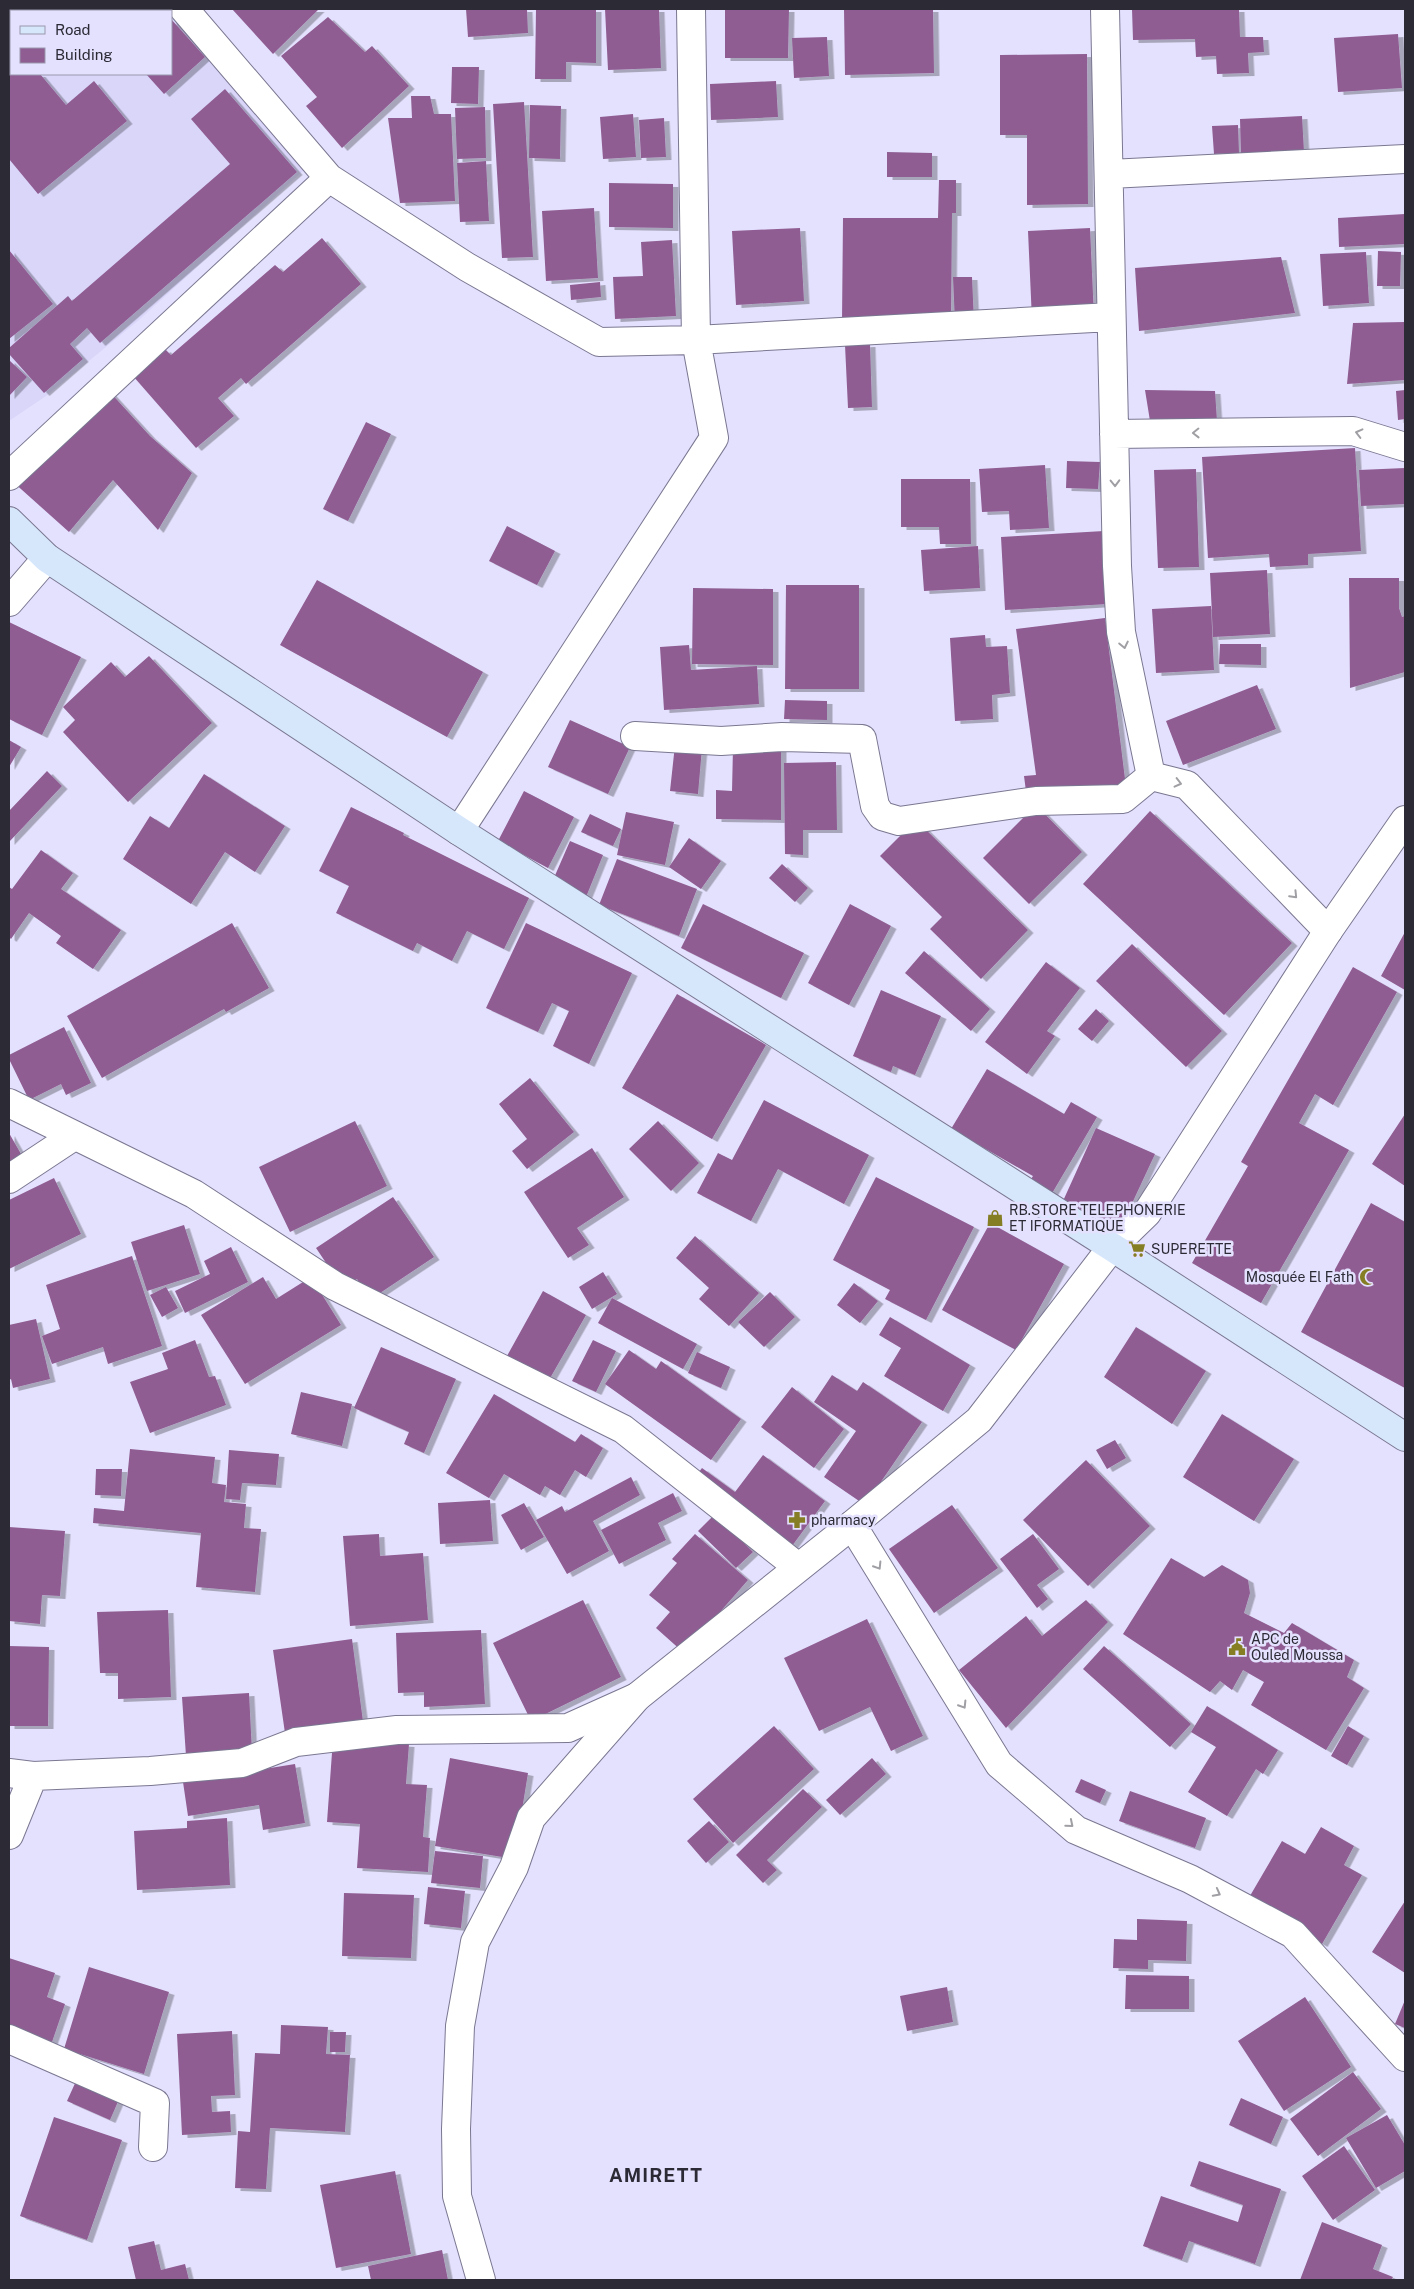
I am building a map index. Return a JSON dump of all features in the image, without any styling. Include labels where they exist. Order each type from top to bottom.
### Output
[{"type":"main road","points":[[9,521],[46,558],[459,831],[1112,1247],[1405,1437]]},
{"type":"street","points":[[184,9],[329,178],[467,267],[599,342],[696,340],[1111,317]]},
{"type":"street","points":[[459,831],[714,438],[696,340],[691,9]]},
{"type":"street","points":[[1105,9],[1110,174],[1116,566],[1121,632],[1150,776]]},
{"type":"street","points":[[1110,174],[1405,159]]},
{"type":"street","points":[[9,476],[329,178]]},
{"type":"street","points":[[1114,434],[1353,431],[1405,447]]},
{"type":"street","points":[[9,602],[46,558]]},
{"type":"street","points":[[635,736],[721,741],[782,737],[862,739],[875,806],[882,816],[899,821],[1036,801],[1124,800],[1150,776]]},
{"type":"street","points":[[1150,776],[1187,785],[1328,931]]},
{"type":"street","points":[[481,2280],[457,2187],[456,2129],[460,2026],[475,1942],[514,1867],[531,1818],[637,1698],[979,1420],[1112,1247],[1147,1213],[1328,931],[1405,820]]},
{"type":"street","points":[[9,1103],[194,1194],[334,1286],[623,1429],[798,1567]]},
{"type":"street","points":[[9,1179],[74,1136]]},
{"type":"street","points":[[852,1525],[999,1764],[1076,1830],[1190,1879],[1293,1934],[1405,2057]]},
{"type":"street","points":[[9,1835],[21,1774],[150,1771],[242,1763],[296,1742],[397,1730],[568,1728],[637,1698]]},
{"type":"street","points":[[9,2039],[156,2103],[153,2147]]},
{"type":"shaded area","points":[[9,9],[171,9],[10,10],[10,75],[172,75],[172,10],[304,170],[139,320],[46,396],[9,421]]},
{"type":"building","points":[[88,9],[163,10],[89,10]]},
{"type":"building","points":[[232,9],[319,9],[273,54]]},
{"type":"building","points":[[466,9],[527,9],[528,33],[468,37]]},
{"type":"building","points":[[536,9],[596,9],[596,63],[566,62],[566,79],[535,79]]},
{"type":"building","points":[[605,9],[659,9],[661,68],[608,70]]},
{"type":"building","points":[[725,9],[789,9],[788,58],[725,58]]},
{"type":"building","points":[[844,9],[933,9],[934,73],[845,75]]},
{"type":"building","points":[[1132,9],[1239,9],[1240,37],[1263,37],[1264,52],[1248,53],[1249,73],[1217,74],[1216,56],[1196,57],[1195,39],[1133,40]]},
{"type":"building","points":[[328,17],[365,52],[372,46],[409,86],[342,148],[306,106],[317,97],[281,56]]},
{"type":"building","points":[[172,20],[205,57],[164,94],[147,75],[172,75]]},
{"type":"building","points":[[1398,34],[1402,88],[1338,92],[1334,38]]},
{"type":"building","points":[[827,37],[829,76],[794,78],[792,38]]},
{"type":"building","points":[[1087,54],[1088,204],[1027,205],[1027,135],[1000,135],[1000,55]]},
{"type":"building","points":[[452,67],[479,67],[478,104],[451,103]]},
{"type":"building","points":[[9,74],[41,75],[66,105],[94,81],[127,121],[38,194],[9,159]]},
{"type":"building","points":[[776,81],[778,117],[711,120],[710,84]]},
{"type":"building","points":[[225,89],[297,172],[100,343],[87,328],[70,344],[83,359],[44,393],[9,354],[9,348],[68,296],[72,301],[230,164],[191,119]]},
{"type":"building","points":[[411,96],[430,96],[434,114],[451,114],[455,201],[400,203],[388,118],[412,118]]},
{"type":"building","points":[[524,102],[533,257],[502,258],[493,104]]},
{"type":"building","points":[[530,105],[561,106],[560,159],[529,158]]},
{"type":"building","points":[[485,107],[486,158],[457,159],[455,108]]},
{"type":"building","points":[[633,114],[636,157],[603,159],[600,117]]},
{"type":"building","points":[[1302,116],[1304,152],[1241,153],[1240,119]]},
{"type":"building","points":[[664,118],[666,157],[641,158],[639,120]]},
{"type":"building","points":[[1238,125],[1239,153],[1214,154],[1212,126]]},
{"type":"building","points":[[887,152],[932,153],[932,177],[887,177]]},
{"type":"building","points":[[486,161],[489,221],[460,222],[457,163]]},
{"type":"building","points":[[939,180],[956,180],[956,213],[952,213],[951,321],[842,321],[843,218],[938,218]]},
{"type":"building","points":[[609,183],[673,184],[673,228],[609,227]]},
{"type":"building","points":[[594,208],[598,278],[546,281],[542,211]]},
{"type":"building","points":[[1405,214],[1405,244],[1339,247],[1338,218]]},
{"type":"building","points":[[800,228],[804,301],[736,305],[732,231]]},
{"type":"building","points":[[1090,228],[1094,317],[1032,320],[1028,231]]},
{"type":"building","points":[[322,238],[361,284],[246,384],[241,378],[218,398],[234,416],[196,448],[133,376],[165,349],[171,355],[275,265],[283,272]]},
{"type":"building","points":[[672,240],[676,316],[615,319],[613,277],[643,276],[641,242]]},
{"type":"building","points":[[9,250],[53,304],[9,339]]},
{"type":"building","points":[[1378,251],[1401,252],[1400,286],[1377,286]]},
{"type":"building","points":[[1366,252],[1369,303],[1323,306],[1320,254]]},
{"type":"building","points":[[1281,257],[1295,313],[1139,331],[1135,268]]},
{"type":"building","points":[[953,277],[972,277],[974,322],[955,323]]},
{"type":"building","points":[[600,282],[601,297],[571,300],[570,285]]},
{"type":"building","points":[[1405,322],[1405,380],[1347,384],[1353,323]]},
{"type":"building","points":[[870,344],[872,407],[848,408],[845,345]]},
{"type":"building","points":[[9,360],[27,377],[9,396]]},
{"type":"building","points":[[108,390],[150,436],[192,473],[158,530],[113,480],[69,532],[12,481]]},
{"type":"building","points":[[1145,390],[1215,391],[1217,421],[1150,421]]},
{"type":"building","points":[[1405,390],[1405,419],[1398,420],[1396,391]]},
{"type":"building","points":[[366,422],[391,434],[348,521],[323,509]]},
{"type":"building","points":[[1355,448],[1361,551],[1308,554],[1308,565],[1270,567],[1269,554],[1208,558],[1202,457]]},
{"type":"building","points":[[1067,461],[1100,462],[1098,489],[1066,488]]},
{"type":"building","points":[[1045,465],[1049,528],[1010,530],[1009,511],[982,512],[979,469]]},
{"type":"building","points":[[1405,468],[1405,504],[1361,506],[1359,470]]},
{"type":"building","points":[[1196,469],[1199,567],[1158,568],[1154,470]]},
{"type":"building","points":[[901,479],[970,479],[971,544],[940,544],[939,527],[901,527]]},
{"type":"building","points":[[507,526],[555,551],[537,585],[489,561]]},
{"type":"building","points":[[1104,531],[1108,604],[1005,610],[1001,537]]},
{"type":"building","points":[[978,546],[980,588],[924,591],[921,550]]},
{"type":"building","points":[[1267,570],[1270,634],[1213,637],[1210,573]]},
{"type":"building","points":[[1349,578],[1399,578],[1399,608],[1402,617],[1405,616],[1405,672],[1350,688]]},
{"type":"building","points":[[317,580],[483,672],[447,737],[280,645]]},
{"type":"building","points":[[786,585],[859,585],[859,689],[785,689]]},
{"type":"building","points":[[693,588],[773,589],[773,665],[692,664]]},
{"type":"building","points":[[1211,606],[1214,670],[1156,673],[1152,609]]},
{"type":"building","points":[[1105,618],[1126,787],[1027,799],[1024,776],[1036,775],[1016,629]]},
{"type":"building","points":[[9,622],[81,657],[42,735],[9,719]]},
{"type":"building","points":[[985,635],[986,647],[1007,646],[1010,693],[992,695],[993,719],[955,721],[950,638]]},
{"type":"building","points":[[1220,644],[1261,644],[1261,665],[1219,664]]},
{"type":"building","points":[[689,645],[691,670],[757,666],[759,704],[664,710],[660,647]]},
{"type":"building","points":[[149,656],[212,723],[128,802],[63,732],[75,720],[63,707],[111,662],[125,677]]},
{"type":"building","points":[[1257,685],[1276,729],[1183,765],[1166,721]]},
{"type":"building","points":[[785,700],[827,701],[827,720],[784,719]]},
{"type":"building","points":[[570,720],[630,747],[608,794],[548,767]]},
{"type":"building","points":[[9,740],[21,747],[9,767]]},
{"type":"building","points":[[675,745],[702,748],[698,794],[670,791]]},
{"type":"building","points":[[733,748],[781,749],[781,820],[716,819],[716,790],[732,791]]},
{"type":"building","points":[[836,762],[837,830],[803,830],[803,855],[785,854],[784,763]]},
{"type":"building","points":[[47,771],[62,786],[9,842],[9,811]]},
{"type":"building","points":[[204,774],[285,826],[255,872],[225,852],[191,904],[123,859],[150,816],[169,828]]},
{"type":"building","points":[[524,791],[574,817],[548,868],[498,841]]},
{"type":"building","points":[[1036,805],[1082,852],[1029,904],[983,858]]},
{"type":"building","points":[[351,807],[529,898],[504,949],[467,931],[452,961],[417,943],[413,951],[336,913],[349,886],[319,871]]},
{"type":"building","points":[[1150,811],[1292,943],[1224,1015],[1083,884]]},
{"type":"building","points":[[626,812],[674,822],[665,865],[617,855]]},
{"type":"building","points":[[590,814],[621,829],[613,846],[581,832]]},
{"type":"building","points":[[916,820],[1028,930],[981,979],[930,929],[942,917],[880,856]]},
{"type":"building","points":[[689,838],[721,861],[701,889],[669,867]]},
{"type":"building","points":[[570,841],[603,855],[584,902],[550,887]]},
{"type":"building","points":[[41,850],[73,873],[61,889],[121,930],[93,969],[56,943],[61,936],[29,913],[11,939],[9,937],[9,887],[12,889]]},
{"type":"building","points":[[617,859],[697,889],[679,936],[599,905]]},
{"type":"building","points":[[782,864],[808,888],[795,902],[769,878]]},
{"type":"building","points":[[703,904],[804,953],[781,998],[681,948]]},
{"type":"building","points":[[850,904],[891,926],[849,1005],[808,983]]},
{"type":"building","points":[[232,923],[269,988],[226,1012],[224,1009],[102,1078],[67,1016]]},
{"type":"building","points":[[526,923],[632,973],[589,1064],[553,1046],[569,1011],[552,1003],[538,1032],[486,1008]]},
{"type":"building","points":[[1405,932],[1405,990],[1381,976]]},
{"type":"building","points":[[1132,944],[1222,1031],[1186,1067],[1096,981]]},
{"type":"building","points":[[924,951],[990,1009],[971,1031],[905,973]]},
{"type":"building","points":[[1046,962],[1080,988],[1047,1031],[1055,1036],[1027,1074],[985,1042]]},
{"type":"building","points":[[1353,967],[1397,992],[1333,1105],[1315,1094],[1299,1123],[1349,1150],[1261,1303],[1192,1263],[1248,1166],[1241,1162]]},
{"type":"building","points":[[881,990],[941,1016],[915,1075],[893,1066],[891,1072],[853,1056]]},
{"type":"building","points":[[677,994],[766,1045],[712,1139],[622,1088]]},
{"type":"building","points":[[1096,1009],[1109,1021],[1092,1041],[1078,1029]]},
{"type":"building","points":[[64,1027],[91,1083],[66,1095],[61,1084],[29,1100],[9,1059],[9,1055]]},
{"type":"building","points":[[987,1069],[1064,1114],[1071,1102],[1097,1117],[1051,1195],[1029,1182],[1033,1176],[951,1129]]},
{"type":"building","points":[[530,1078],[574,1132],[527,1169],[512,1151],[527,1139],[499,1104]]},
{"type":"building","points":[[764,1100],[869,1155],[844,1204],[778,1169],[751,1221],[697,1193],[718,1153],[732,1160]]},
{"type":"building","points":[[1405,1114],[1405,1186],[1372,1164]]},
{"type":"building","points":[[355,1121],[387,1186],[290,1232],[259,1167]]},
{"type":"building","points":[[658,1121],[699,1163],[671,1191],[629,1149]]},
{"type":"building","points":[[1096,1128],[1155,1154],[1121,1227],[1063,1201]]},
{"type":"building","points":[[9,1133],[25,1161],[9,1170]]},
{"type":"building","points":[[592,1148],[624,1197],[577,1228],[589,1245],[568,1258],[524,1192]]},
{"type":"building","points":[[876,1177],[974,1227],[926,1320],[885,1299],[890,1290],[833,1260]]},
{"type":"building","points":[[54,1178],[81,1234],[9,1269],[9,1200]]},
{"type":"building","points":[[393,1197],[434,1257],[371,1299],[357,1279],[343,1288],[316,1248]]},
{"type":"building","name":"Mosquée El Fath","points":[[1371,1203],[1405,1222],[1405,1388],[1301,1332]]},
{"type":"building","points":[[990,1223],[1064,1264],[1016,1350],[942,1310]]},
{"type":"building","points":[[184,1225],[200,1274],[147,1291],[131,1242]]},
{"type":"building","points":[[695,1236],[759,1293],[729,1326],[699,1299],[709,1288],[676,1258]]},
{"type":"building","points":[[231,1247],[248,1282],[185,1313],[175,1291],[210,1274],[204,1261]]},
{"type":"building","points":[[132,1256],[162,1346],[108,1364],[103,1347],[52,1364],[42,1336],[60,1329],[46,1285]]},
{"type":"building","points":[[603,1272],[617,1294],[592,1309],[579,1287]]},
{"type":"building","points":[[263,1277],[276,1299],[311,1277],[341,1325],[245,1384],[201,1315]]},
{"type":"building","points":[[854,1283],[878,1301],[860,1323],[837,1305]]},
{"type":"building","points":[[166,1287],[178,1308],[162,1317],[150,1295]]},
{"type":"building","points":[[543,1291],[586,1315],[549,1380],[507,1356]]},
{"type":"building","points":[[770,1292],[795,1317],[764,1347],[738,1322]]},
{"type":"building","points":[[612,1298],[697,1344],[683,1369],[598,1323]]},
{"type":"building","points":[[890,1317],[970,1365],[943,1411],[884,1376],[901,1348],[879,1335]]},
{"type":"building","points":[[36,1319],[50,1379],[13,1388],[11,1379],[9,1380],[9,1325]]},
{"type":"building","points":[[1136,1327],[1206,1371],[1172,1424],[1104,1377]]},
{"type":"building","points":[[195,1340],[209,1377],[215,1376],[226,1405],[150,1433],[130,1382],[168,1369],[162,1353]]},
{"type":"building","points":[[593,1340],[616,1351],[596,1392],[572,1381]]},
{"type":"building","points":[[381,1347],[456,1379],[424,1453],[404,1444],[409,1432],[354,1408]]},
{"type":"building","points":[[629,1350],[656,1369],[661,1361],[741,1419],[711,1460],[605,1384]]},
{"type":"building","points":[[697,1352],[730,1367],[721,1388],[688,1373]]},
{"type":"building","points":[[832,1375],[857,1391],[863,1382],[922,1422],[865,1505],[824,1477],[856,1431],[814,1402]]},
{"type":"building","points":[[792,1387],[844,1429],[814,1468],[761,1427]]},
{"type":"building","points":[[301,1392],[352,1404],[342,1446],[291,1434]]},
{"type":"building","points":[[494,1394],[575,1442],[581,1434],[603,1448],[586,1477],[575,1470],[560,1495],[545,1486],[540,1495],[504,1474],[489,1498],[446,1473]]},
{"type":"building","points":[[1222,1414],[1294,1459],[1254,1521],[1183,1477]]},
{"type":"building","points":[[1115,1440],[1126,1458],[1107,1469],[1096,1450]]},
{"type":"building","points":[[130,1449],[215,1457],[212,1483],[226,1485],[224,1502],[246,1504],[244,1528],[261,1529],[255,1592],[196,1587],[201,1533],[93,1523],[94,1508],[124,1511]]},
{"type":"building","points":[[229,1450],[279,1454],[276,1485],[242,1483],[240,1500],[226,1499]]},
{"type":"building","points":[[763,1455],[825,1501],[792,1546],[696,1476],[702,1468],[735,1492]]},
{"type":"building","points":[[1086,1460],[1150,1526],[1088,1586],[1023,1520]]},
{"type":"building","points":[[96,1469],[122,1469],[121,1496],[95,1495]]},
{"type":"building","points":[[631,1477],[640,1495],[593,1521],[609,1551],[567,1574],[536,1520],[562,1506],[565,1512]]},
{"type":"building","points":[[673,1493],[682,1511],[658,1523],[666,1540],[619,1564],[601,1530]]},
{"type":"building","points":[[490,1500],[493,1541],[440,1544],[438,1503]]},
{"type":"building","points":[[524,1503],[544,1537],[521,1550],[501,1515]]},
{"type":"building","points":[[952,1505],[998,1568],[934,1613],[889,1549]]},
{"type":"building","points":[[715,1514],[753,1552],[736,1568],[698,1531]]},
{"type":"building","points":[[9,1527],[65,1531],[60,1596],[42,1595],[40,1624],[9,1621]]},
{"type":"building","points":[[379,1534],[380,1556],[423,1553],[428,1620],[350,1626],[343,1536]]},
{"type":"building","points":[[695,1534],[748,1580],[684,1653],[656,1628],[670,1612],[649,1595],[677,1563],[672,1559]]},
{"type":"building","points":[[1033,1534],[1059,1569],[1037,1585],[1048,1599],[1037,1608],[1000,1559]]},
{"type":"building","name":"APC de Ouled Moussa","points":[[1171,1558],[1204,1577],[1222,1565],[1248,1580],[1250,1593],[1244,1613],[1284,1633],[1292,1623],[1354,1660],[1347,1677],[1364,1688],[1326,1750],[1251,1705],[1264,1682],[1243,1670],[1232,1690],[1220,1681],[1210,1692],[1123,1634]]},
{"type":"building","points":[[583,1600],[621,1677],[531,1721],[493,1643]]},
{"type":"building","points":[[1086,1600],[1108,1622],[1006,1728],[959,1670],[1026,1616],[1042,1636]]},
{"type":"building","points":[[168,1610],[171,1697],[118,1699],[118,1673],[100,1673],[97,1612]]},
{"type":"building","points":[[867,1619],[923,1736],[891,1751],[870,1707],[819,1731],[784,1658]]},
{"type":"building","points":[[481,1630],[485,1704],[424,1707],[424,1692],[398,1693],[396,1633]]},
{"type":"building","points":[[352,1639],[364,1729],[286,1740],[273,1650]]},
{"type":"building","points":[[9,1646],[49,1647],[48,1726],[9,1726]]},
{"type":"building","points":[[1104,1646],[1191,1724],[1170,1747],[1083,1669]]},
{"type":"building","points":[[249,1693],[252,1752],[186,1756],[182,1697]]},
{"type":"building","points":[[1207,1706],[1278,1750],[1263,1774],[1256,1769],[1227,1816],[1188,1792],[1216,1747],[1191,1732]]},
{"type":"building","points":[[774,1726],[814,1769],[733,1843],[693,1799]]},
{"type":"building","points":[[1348,1726],[1364,1736],[1347,1765],[1331,1756]]},
{"type":"building","points":[[333,1739],[409,1744],[406,1784],[427,1785],[423,1837],[430,1838],[428,1872],[357,1868],[360,1824],[327,1822]]},
{"type":"building","points":[[450,1758],[528,1773],[514,1859],[435,1846]]},
{"type":"building","points":[[872,1758],[886,1774],[840,1815],[826,1800]]},
{"type":"building","points":[[295,1764],[305,1823],[263,1830],[259,1805],[188,1816],[183,1782]]},
{"type":"building","points":[[1081,1779],[1106,1790],[1100,1803],[1075,1792]]},
{"type":"building","points":[[803,1789],[822,1807],[767,1860],[777,1870],[763,1883],[736,1855]]},
{"type":"building","points":[[1130,1791],[1206,1818],[1195,1848],[1119,1821]]},
{"type":"building","points":[[227,1818],[230,1885],[137,1890],[134,1831],[187,1828],[187,1821]]},
{"type":"building","points":[[709,1821],[729,1842],[706,1863],[687,1841]]},
{"type":"building","points":[[1321,1827],[1354,1846],[1344,1865],[1362,1875],[1322,1944],[1247,1901],[1282,1841],[1305,1854]]},
{"type":"building","points":[[435,1851],[483,1856],[480,1888],[431,1883]]},
{"type":"building","points":[[428,1887],[465,1891],[461,1928],[424,1924]]},
{"type":"building","points":[[344,1893],[414,1895],[411,1958],[342,1956]]},
{"type":"building","points":[[1405,1901],[1405,1973],[1372,1952]]},
{"type":"building","points":[[1137,1919],[1187,1921],[1186,1961],[1148,1960],[1148,1969],[1113,1968],[1114,1939],[1137,1940]]},
{"type":"building","points":[[9,1958],[55,1973],[47,1997],[65,2004],[52,2042],[9,2027]]},
{"type":"building","points":[[89,1967],[169,1992],[144,2074],[64,2049]]},
{"type":"building","points":[[1126,1975],[1189,1976],[1189,2009],[1125,2009]]},
{"type":"building","points":[[947,1987],[953,2022],[907,2031],[900,1996]]},
{"type":"building","points":[[1305,1997],[1351,2067],[1284,2111],[1238,2041]]},
{"type":"building","points":[[1405,2000],[1405,2028],[1395,2024]]},
{"type":"building","points":[[281,2025],[328,2027],[326,2054],[350,2055],[345,2132],[270,2128],[266,2189],[235,2188],[238,2131],[250,2132],[255,2053],[280,2054]]},
{"type":"building","points":[[232,2031],[235,2095],[211,2096],[212,2112],[230,2111],[231,2132],[182,2135],[177,2034]]},
{"type":"building","points":[[330,2032],[346,2032],[345,2052],[330,2052]]},
{"type":"building","points":[[1353,2072],[1381,2109],[1318,2156],[1290,2119]]},
{"type":"building","points":[[77,2079],[120,2097],[110,2120],[67,2101]]},
{"type":"building","points":[[1241,2098],[1283,2117],[1271,2144],[1229,2125]]},
{"type":"building","points":[[1387,2115],[1405,2145],[1405,2171],[1376,2188],[1346,2138]]},
{"type":"building","points":[[54,2117],[122,2140],[87,2240],[20,2216]]},
{"type":"building","points":[[1344,2146],[1375,2190],[1333,2220],[1302,2176]]},
{"type":"building","points":[[1199,2161],[1281,2189],[1255,2264],[1189,2241],[1182,2260],[1143,2246],[1161,2196],[1238,2222],[1243,2205],[1190,2186]]},
{"type":"building","points":[[395,2171],[411,2254],[336,2268],[320,2185]]},
{"type":"building","points":[[1322,2222],[1382,2245],[1373,2269],[1393,2277],[1391,2280],[1300,2280]]},
{"type":"building","points":[[154,2241],[161,2270],[185,2264],[189,2280],[136,2280],[128,2247]]},
{"type":"building","points":[[442,2250],[448,2280],[371,2280],[368,2266]]},
{"type":"place","name":"RB.STORE TELEPHONERIE ET IFORMATIQUE","points":[[995,1218]]},
{"type":"place","name":"SUPERETTE","points":[[1137,1249]]},
{"type":"place","name":"Mosquée El Fath","points":[[1368,1277]]},
{"type":"place","name":"pharmacy","points":[[797,1520]]},
{"type":"place","name":"APC de Ouled Moussa","points":[[1237,1647]]},
{"type":"district","name":"AMIRETT","points":[[656,2175]]}]
